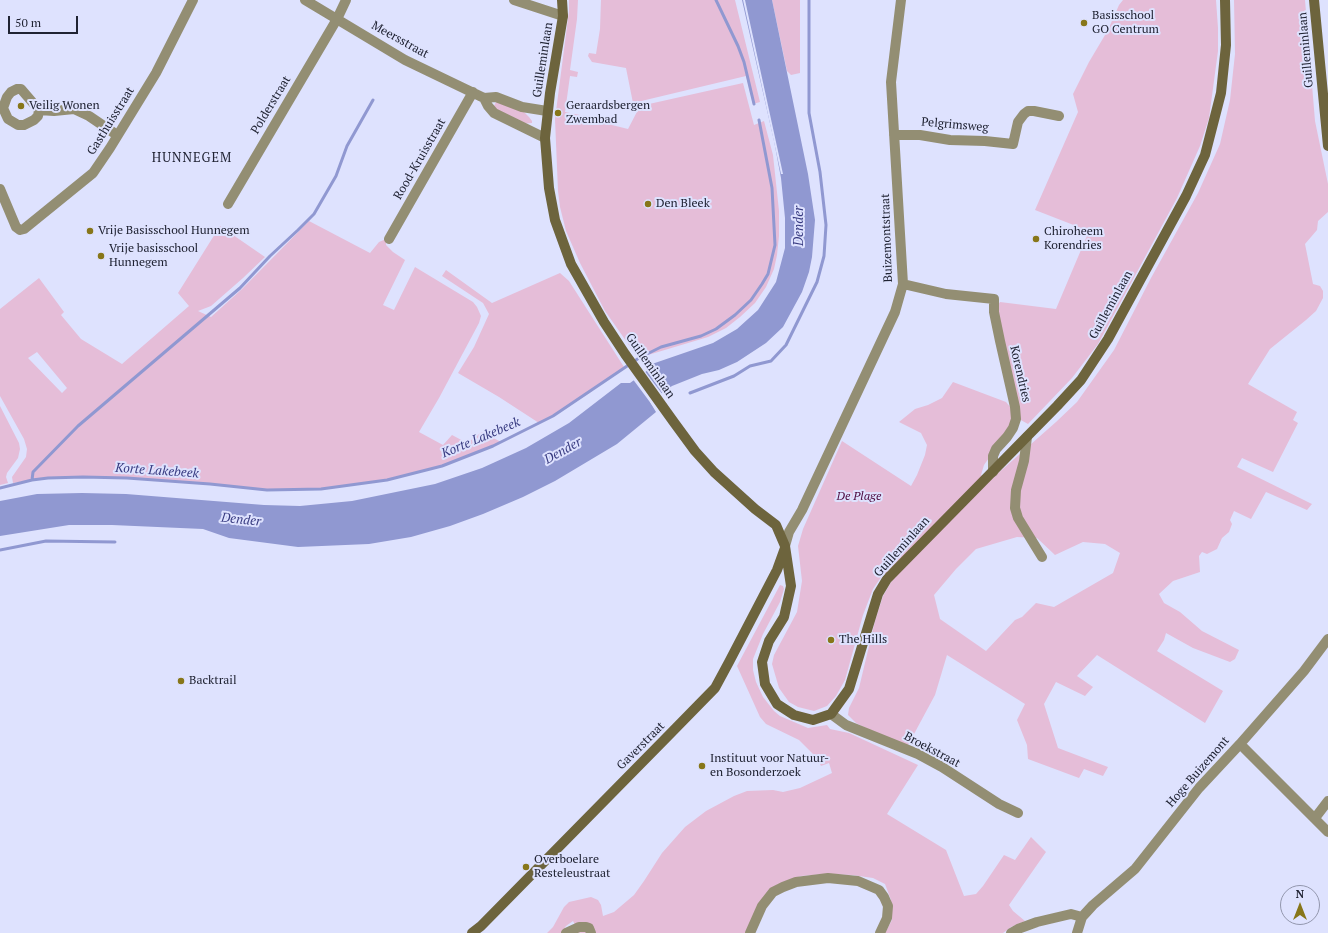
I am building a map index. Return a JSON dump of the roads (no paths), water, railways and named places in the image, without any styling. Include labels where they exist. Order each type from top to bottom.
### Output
[{"type":"main road","name":"Guilleminlaan","points":[[562,0],[563,16],[547,111],[545,138],[548,188],[555,220],[571,264],[604,322],[673,421],[714,472],[755,509],[776,525],[786,546],[791,586],[784,617],[769,642],[762,662],[765,684],[777,704],[794,715],[813,720],[831,714],[849,688],[878,594],[887,579],[993,472],[1081,380],[1108,339],[1186,196],[1205,155],[1222,93],[1226,45],[1225,0]]},
{"type":"main road","name":"Guilleminlaan","points":[[1314,0],[1328,146]]},
{"type":"main road","name":"Gaverstraat","points":[[474,932],[715,688],[777,570],[786,546]]},
{"type":"street","name":"Gasthuisstraat","points":[[0,189],[16,227],[20,230],[24,229],[93,173],[156,72],[194,0]]},
{"type":"street","name":"Meersstraat","points":[[305,0],[405,60],[484,98],[496,97],[522,107],[547,111]]},
{"type":"street","name":"Polderstraat","points":[[228,204],[337,19],[346,0]]},
{"type":"street","name":"Guilleminlaan","points":[[514,0],[563,16]]},
{"type":"street","name":"Buizemontstraat","points":[[786,546],[789,532],[802,510],[895,312],[903,284],[891,82],[901,0]]},
{"type":"street","points":[[39,110],[38,116],[29,123],[18,125],[13,123],[5,114],[3,108],[7,96],[13,91],[21,89],[39,110],[54,111],[74,109],[89,116],[117,135]]},
{"type":"street","name":"Rood-Kruisstraat","points":[[389,239],[473,92]]},
{"type":"street","name":"Meersstraat","points":[[484,98],[494,113],[545,138]]},
{"type":"street","name":"Pelgrimsweg","points":[[894,135],[920,135],[950,140],[985,141],[1017,145],[1018,122],[1024,114],[1028,111],[1034,111],[1052,117]]},
{"type":"street","name":"Korendries","points":[[903,284],[946,294],[992,299],[1015,407],[1016,419],[1013,428],[996,449],[993,456],[993,472]]},
{"type":"street","points":[[1027,437],[1024,461],[1016,490],[1015,508],[1021,523],[1042,557]]},
{"type":"street","name":"Hoge Buizemont","points":[[1077,933],[1082,917],[1093,905],[1135,869],[1199,788],[1304,671],[1328,639]]},
{"type":"street","name":"Broekstraat","points":[[831,714],[846,725],[918,754],[999,804],[1018,813]]},
{"type":"street","points":[[1240,744],[1328,832]]},
{"type":"street","points":[[1315,818],[1328,801]]},
{"type":"street","points":[[750,933],[762,906],[773,892],[796,882],[828,878],[858,881],[878,890],[884,897],[888,906],[887,918],[880,933]]},
{"type":"street","points":[[1015,931],[1038,922],[1071,914],[1082,917]]},
{"type":"street","points":[[566,933],[579,927],[589,928],[591,933]]},
{"type":"water","name":"Dender","points":[[742,0],[772,0],[808,174],[815,220],[812,257],[809,272],[802,292],[783,327],[766,343],[737,362],[719,370],[702,374],[672,386],[650,402],[656,412],[617,444],[555,481],[523,497],[483,514],[450,526],[411,537],[369,544],[298,547],[229,538],[203,529],[112,525],[69,525],[0,536],[0,501],[37,494],[126,494],[264,505],[300,506],[352,501],[435,484],[482,468],[526,448],[569,423],[621,383],[630,383],[648,370],[652,364],[713,343],[737,329],[758,310],[776,282],[785,248],[785,218],[781,178]]},
{"type":"waterway","name":"Korte Lakebeek","points":[[716,0],[744,62],[754,104]]},
{"type":"waterway","points":[[690,393],[734,376],[750,366],[771,361],[786,345],[817,282],[824,256],[826,225],[820,172],[809,113],[809,0]]},
{"type":"waterway","points":[[32,480],[33,472],[78,426],[240,288],[270,256],[314,214],[336,176],[347,146],[373,100]]},
{"type":"waterway","name":"Korte Lakebeek","points":[[0,488],[32,480],[83,477],[127,478],[267,490],[321,489],[387,480],[442,466],[493,446],[553,416],[639,358],[661,347],[701,336],[716,329],[735,315],[751,300],[768,274],[775,245],[772,188],[759,120]]},
{"type":"waterway","points":[[0,550],[46,541],[115,542]]},
{"type":"place","name":"Basisschool GO Centrum","points":[[1084,23]]},
{"type":"place","name":"Veilig Wonen","points":[[21,106]]},
{"type":"place","name":"Geraardsbergen Zwembad","points":[[558,113]]},
{"type":"place","name":"Den Bleek","points":[[648,204]]},
{"type":"place","name":"Vrije Basisschool Hunnegem","points":[[90,231]]},
{"type":"place","name":"Chiroheem Korendries","points":[[1036,239]]},
{"type":"place","name":"Vrije basisschool Hunnegem","points":[[101,256]]},
{"type":"place","name":"The Hills","points":[[831,640]]},
{"type":"place","name":"Backtrail","points":[[181,681]]},
{"type":"place","name":"Instituut voor Natuur- en Bosonderzoek","points":[[702,766]]},
{"type":"place","name":"Overboelare Resteleustraat","points":[[526,867]]},
{"type":"district","name":"HUNNEGEM","points":[[192,158]]},
{"type":"park label","name":"De Plage","points":[[859,497]]}]
